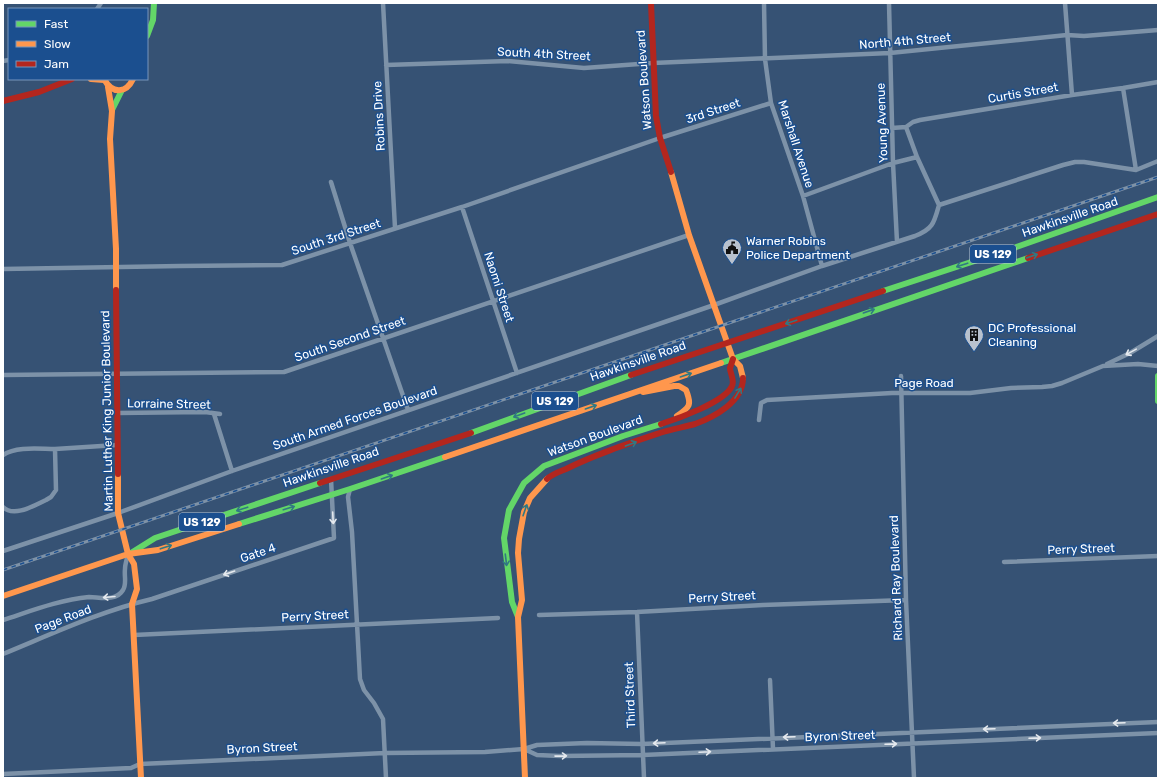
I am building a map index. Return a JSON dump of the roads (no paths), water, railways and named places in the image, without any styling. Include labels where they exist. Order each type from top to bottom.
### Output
[{"type":"main road","points":[[148,34],[152,27],[154,18],[154,3]]},
{"type":"main road","name":"Watson Boulevard","points":[[525,778],[518,617],[522,600],[518,553],[524,512],[530,498],[549,477],[576,464],[664,432],[694,424],[709,418],[729,406],[743,384],[740,366],[734,359],[689,235],[660,138],[656,116],[650,3]]},
{"type":"main road","points":[[3,101],[16,99],[39,92],[69,80]]},
{"type":"main road","points":[[104,80],[108,87],[117,91],[122,90]]},
{"type":"main road","name":"Martin Luther King Junior Boulevard","points":[[112,111],[122,90],[130,86],[133,80]]},
{"type":"main road","name":"Martin Luther King Junior Boulevard","points":[[108,87],[112,111],[110,139],[116,249],[118,513],[128,554],[134,564],[137,589],[132,604],[141,778]]},
{"type":"main road","name":"Hawkinsville Road","points":[[128,554],[155,538],[468,434],[580,393],[1008,250],[1158,197]]},
{"type":"main road","name":"Hawkinsville Road","points":[[3,596],[128,554],[158,550],[350,489],[1158,214]]},
{"type":"main road","name":"Watson Boulevard","points":[[518,617],[512,602],[504,538],[509,510],[524,483],[544,466],[622,436],[678,419],[697,410],[727,392],[732,386],[733,379],[730,369],[734,359]]},
{"type":"main road","points":[[1158,376],[1158,401]]},
{"type":"main road","points":[[622,397],[674,386],[679,386],[686,390],[690,401],[688,408],[683,413],[660,424]]},
{"type":"street","name":"Robins Drive","points":[[383,3],[395,228]]},
{"type":"street","name":"Marshall Avenue","points":[[764,3],[765,59],[771,103],[803,196],[822,266]]},
{"type":"street","name":"Young Avenue","points":[[889,3],[893,163],[897,242]]},
{"type":"street","points":[[1064,3],[1072,95]]},
{"type":"street","name":"North 4th Street","points":[[653,63],[890,53],[1067,35],[1084,36],[1158,30]]},
{"type":"street","name":"South 4th Street","points":[[386,65],[508,61],[584,68],[653,63]]},
{"type":"street","name":"Curtis Street","points":[[892,128],[906,127],[913,122],[920,120],[1158,82]]},
{"type":"street","points":[[1123,88],[1136,170]]},
{"type":"street","name":"3rd Street","points":[[660,138],[771,103]]},
{"type":"street","points":[[906,127],[917,157],[939,205],[1075,162],[1136,170],[1158,161]]},
{"type":"street","name":"South 3rd Street","points":[[3,270],[116,267],[282,266],[462,207],[660,138]]},
{"type":"street","points":[[803,196],[893,163],[917,157]]},
{"type":"street","points":[[331,182],[350,243],[408,410]]},
{"type":"street","name":"South Armed Forces Boulevard","points":[[3,551],[118,513],[232,471],[714,305],[822,266],[926,232],[932,226],[939,205]]},
{"type":"street","name":"Naomi Street","points":[[462,207],[517,373]]},
{"type":"street","name":"South Second Street","points":[[3,375],[284,372],[689,235]]},
{"type":"street","name":"Page Road","points":[[759,420],[761,403],[766,400],[902,393],[970,393],[1052,386],[1103,366],[1130,353],[1158,336]]},
{"type":"street","name":"Page Road","points":[[1103,366],[1138,364],[1158,366]]},
{"type":"street","name":"Richard Ray Boulevard","points":[[901,376],[906,600],[914,778]]},
{"type":"street","name":"Lorraine Street","points":[[118,413],[205,412],[220,414]]},
{"type":"street","points":[[214,414],[232,471]]},
{"type":"street","points":[[3,455],[7,452],[18,450],[117,446]]},
{"type":"street","points":[[3,507],[6,510],[15,512],[51,497],[56,490],[55,449]]},
{"type":"street","name":"Gate 4","points":[[132,604],[152,599],[334,538],[331,479]]},
{"type":"street","points":[[350,489],[348,497],[352,532],[360,679],[364,690],[374,703],[383,719],[386,778]]},
{"type":"street","points":[[3,620],[70,600],[90,597],[112,598],[118,595],[123,591],[125,584],[125,569],[128,554]]},
{"type":"street","name":"Perry Street","points":[[1004,562],[1158,556]]},
{"type":"street","name":"Perry Street","points":[[539,615],[906,600]]},
{"type":"street","name":"Page Road","points":[[3,654],[61,630],[132,604]]},
{"type":"street","name":"Third Street","points":[[637,612],[644,778]]},
{"type":"street","name":"Perry Street","points":[[134,634],[498,618]]},
{"type":"street","points":[[770,680],[773,749]]},
{"type":"street","name":"Byron Street","points":[[3,774],[131,768],[140,764],[385,753],[524,750],[537,745],[587,743],[674,743],[1158,722]]},
{"type":"street","name":"Byron Street","points":[[524,750],[537,755],[560,756],[643,755],[1158,734]]},
{"type":"street","points":[[837,735],[838,746]]},
{"type":"street","points":[[674,743],[674,754]]},
{"type":"railway","points":[[3,570],[1158,177]]},
{"type":"place","name":"Warner Robins Police Department","points":[[732,265]]},
{"type":"place","name":"DC Professional Cleaning","points":[[974,352]]}]
